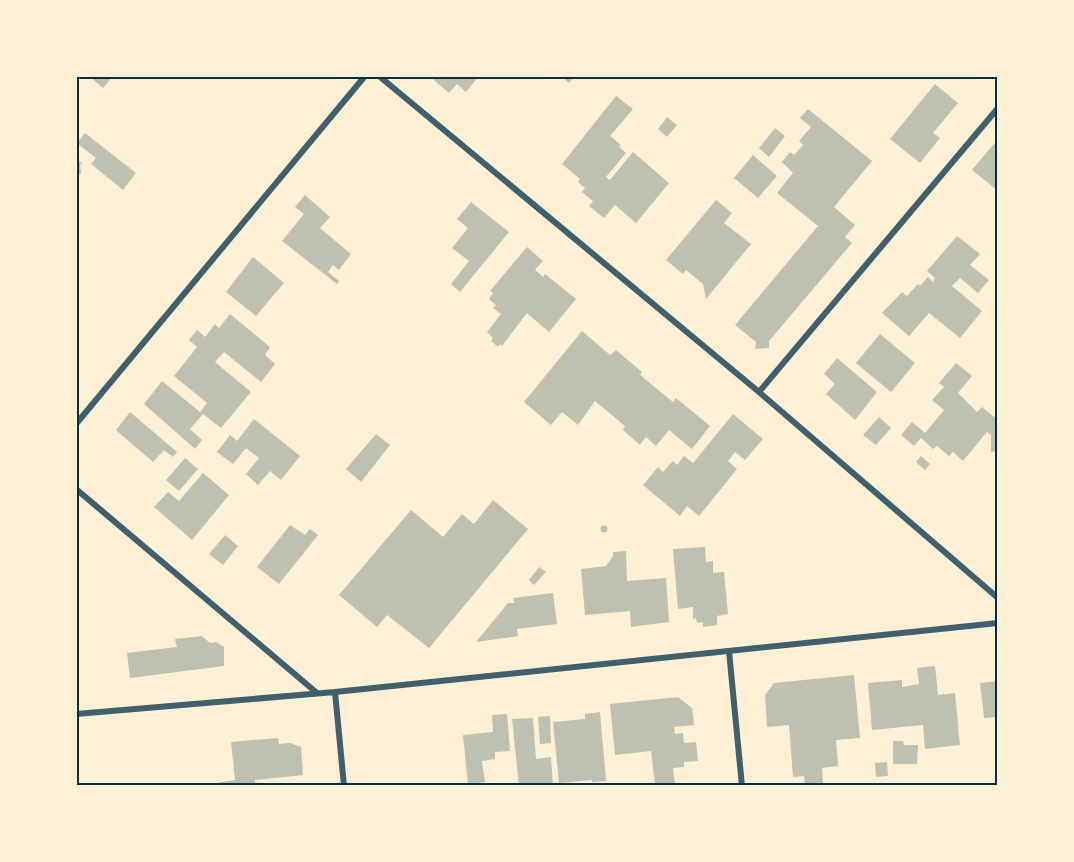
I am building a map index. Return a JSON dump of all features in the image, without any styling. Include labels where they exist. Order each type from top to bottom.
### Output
[{"type":"street","points":[[76,424],[365,76]]},
{"type":"street","points":[[379,76],[759,392],[998,598]]},
{"type":"street","points":[[759,392],[998,108]]},
{"type":"street","points":[[76,489],[317,693]]},
{"type":"street","points":[[76,714],[335,692],[998,623]]},
{"type":"street","points":[[729,651],[742,786]]},
{"type":"street","points":[[335,692],[344,786]]},
{"type":"building","points":[[89,76],[113,76],[103,88]]},
{"type":"building","points":[[429,76],[479,76],[466,92],[457,84],[449,93]]},
{"type":"building","points":[[561,76],[574,76],[569,83]]},
{"type":"building","points":[[935,84],[958,103],[933,133],[940,138],[920,163],[890,139]]},
{"type":"building","points":[[616,96],[633,109],[610,136],[621,145],[619,147],[626,153],[606,177],[610,180],[633,152],[669,183],[636,223],[615,205],[604,218],[589,206],[593,201],[582,192],[585,188],[578,182],[580,179],[562,164]]},
{"type":"building","points":[[808,109],[872,161],[834,207],[855,225],[845,237],[852,243],[769,341],[769,348],[755,349],[756,342],[735,325],[818,226],[777,193],[793,173],[782,162],[790,152],[794,155],[803,145],[799,141],[811,127],[800,118]]},
{"type":"building","points":[[667,117],[677,125],[667,137],[658,129]]},
{"type":"building","points":[[775,128],[785,136],[769,157],[759,148]]},
{"type":"building","points":[[85,133],[136,173],[123,190],[91,164],[96,158],[77,143]]},
{"type":"building","points":[[998,139],[998,191],[972,170]]},
{"type":"building","points":[[753,155],[777,176],[758,198],[734,178]]},
{"type":"building","points":[[76,159],[82,163],[81,173],[76,178]]},
{"type":"building","points":[[305,195],[330,217],[320,228],[351,254],[339,270],[333,265],[328,272],[339,281],[337,284],[282,241],[304,214],[295,207]]},
{"type":"building","points":[[716,200],[732,213],[724,223],[751,244],[706,299],[703,284],[686,270],[683,274],[666,260]]},
{"type":"building","points":[[471,202],[509,232],[460,292],[451,284],[469,261],[452,248],[468,228],[457,219]]},
{"type":"building","points":[[957,236],[980,254],[970,265],[989,280],[978,293],[960,278],[952,286],[982,311],[960,338],[929,313],[909,336],[882,313],[902,292],[907,296],[928,277],[933,282],[935,278],[927,271]]},
{"type":"building","points":[[527,247],[543,261],[535,270],[543,277],[545,274],[576,299],[549,332],[527,313],[502,346],[500,344],[498,347],[491,341],[493,338],[487,332],[501,314],[493,308],[496,305],[489,299],[493,293],[490,291]]},
{"type":"building","points":[[253,257],[284,283],[256,316],[226,292]]},
{"type":"building","points":[[230,314],[270,347],[265,355],[275,364],[261,382],[224,352],[215,362],[251,392],[221,428],[203,414],[190,429],[202,440],[195,449],[144,404],[162,381],[200,412],[207,403],[174,376],[197,347],[189,340],[197,330],[205,337],[215,324],[219,328]]},
{"type":"building","points":[[582,331],[610,355],[616,350],[642,372],[640,375],[673,402],[676,398],[710,426],[692,449],[669,430],[656,446],[646,437],[640,445],[623,430],[625,426],[595,401],[578,425],[562,412],[551,425],[524,402]]},
{"type":"building","points":[[880,334],[915,363],[891,392],[856,363]]},
{"type":"building","points":[[837,358],[877,392],[855,420],[826,394],[835,384],[824,374]]},
{"type":"building","points":[[956,363],[972,376],[958,393],[977,412],[982,407],[998,420],[998,451],[991,452],[991,435],[987,432],[963,461],[953,452],[949,456],[937,446],[933,449],[921,438],[914,446],[901,435],[912,422],[925,433],[944,410],[932,400],[944,387],[939,383]]},
{"type":"building","points":[[130,412],[177,452],[173,457],[164,450],[153,462],[116,430]]},
{"type":"building","points":[[733,414],[763,439],[745,460],[735,452],[728,461],[737,469],[699,516],[687,506],[680,516],[643,485],[658,467],[663,472],[673,461],[677,465],[684,456],[693,463]]},
{"type":"building","points":[[879,417],[891,428],[876,445],[863,435]]},
{"type":"building","points":[[254,419],[300,456],[281,480],[270,471],[258,485],[246,474],[259,458],[246,448],[233,464],[217,452],[230,435],[237,441]]},
{"type":"building","points":[[376,434],[390,445],[361,482],[346,469]]},
{"type":"building","points":[[921,456],[930,464],[925,470],[916,462]]},
{"type":"building","points":[[185,458],[198,469],[179,491],[166,480]]},
{"type":"building","points":[[203,473],[229,495],[192,540],[154,507],[168,492],[179,501]]},
{"type":"building","points":[[493,500],[528,529],[429,648],[387,615],[377,627],[339,595],[411,510],[443,537],[462,514],[474,524]]},
{"type":"building","points":[[290,525],[305,535],[310,529],[318,535],[279,584],[257,567]]},
{"type":"building","points":[[604,525],[608,529],[604,533],[600,529]]},
{"type":"building","points":[[225,535],[238,546],[223,565],[209,554]]},
{"type":"building","points":[[705,547],[706,562],[713,561],[713,573],[724,572],[728,614],[717,616],[717,625],[703,627],[703,622],[697,623],[696,618],[693,619],[693,607],[678,609],[673,549]]},
{"type":"building","points":[[626,551],[627,581],[666,578],[669,622],[631,627],[630,611],[585,615],[581,569],[606,566],[613,552]]},
{"type":"building","points":[[539,567],[546,572],[534,585],[529,580]]},
{"type":"building","points":[[553,593],[557,624],[517,629],[518,636],[476,642],[508,603],[514,603],[513,598]]},
{"type":"building","points":[[202,636],[210,643],[216,642],[224,647],[224,666],[130,678],[127,653],[177,647],[175,639]]},
{"type":"building","points":[[935,666],[938,695],[955,693],[960,745],[925,749],[923,725],[872,730],[868,683],[902,680],[902,687],[919,684],[917,668]]},
{"type":"building","points":[[854,675],[860,738],[836,740],[838,766],[822,768],[823,786],[805,786],[804,776],[793,777],[789,725],[767,727],[765,695],[774,683]]},
{"type":"building","points":[[998,681],[998,717],[984,718],[980,683]]},
{"type":"building","points":[[678,697],[692,708],[694,725],[674,727],[675,734],[683,733],[684,743],[696,742],[698,761],[684,762],[684,767],[673,768],[675,784],[655,785],[651,751],[615,755],[610,704]]},
{"type":"building","points":[[600,712],[606,781],[559,783],[553,722],[585,719],[585,714]]},
{"type":"building","points":[[507,714],[510,751],[495,752],[495,759],[482,761],[485,782],[468,784],[463,735],[493,732],[492,715]]},
{"type":"building","points":[[550,716],[551,743],[540,744],[538,717]]},
{"type":"building","points":[[533,718],[536,759],[551,757],[553,786],[519,786],[512,719]]},
{"type":"building","points":[[278,738],[279,744],[290,743],[301,747],[303,775],[255,780],[256,786],[217,786],[217,783],[235,780],[231,742]]},
{"type":"building","points":[[893,741],[903,741],[904,745],[918,745],[917,764],[893,764]]},
{"type":"building","points":[[887,762],[888,776],[876,777],[875,763]]}]
